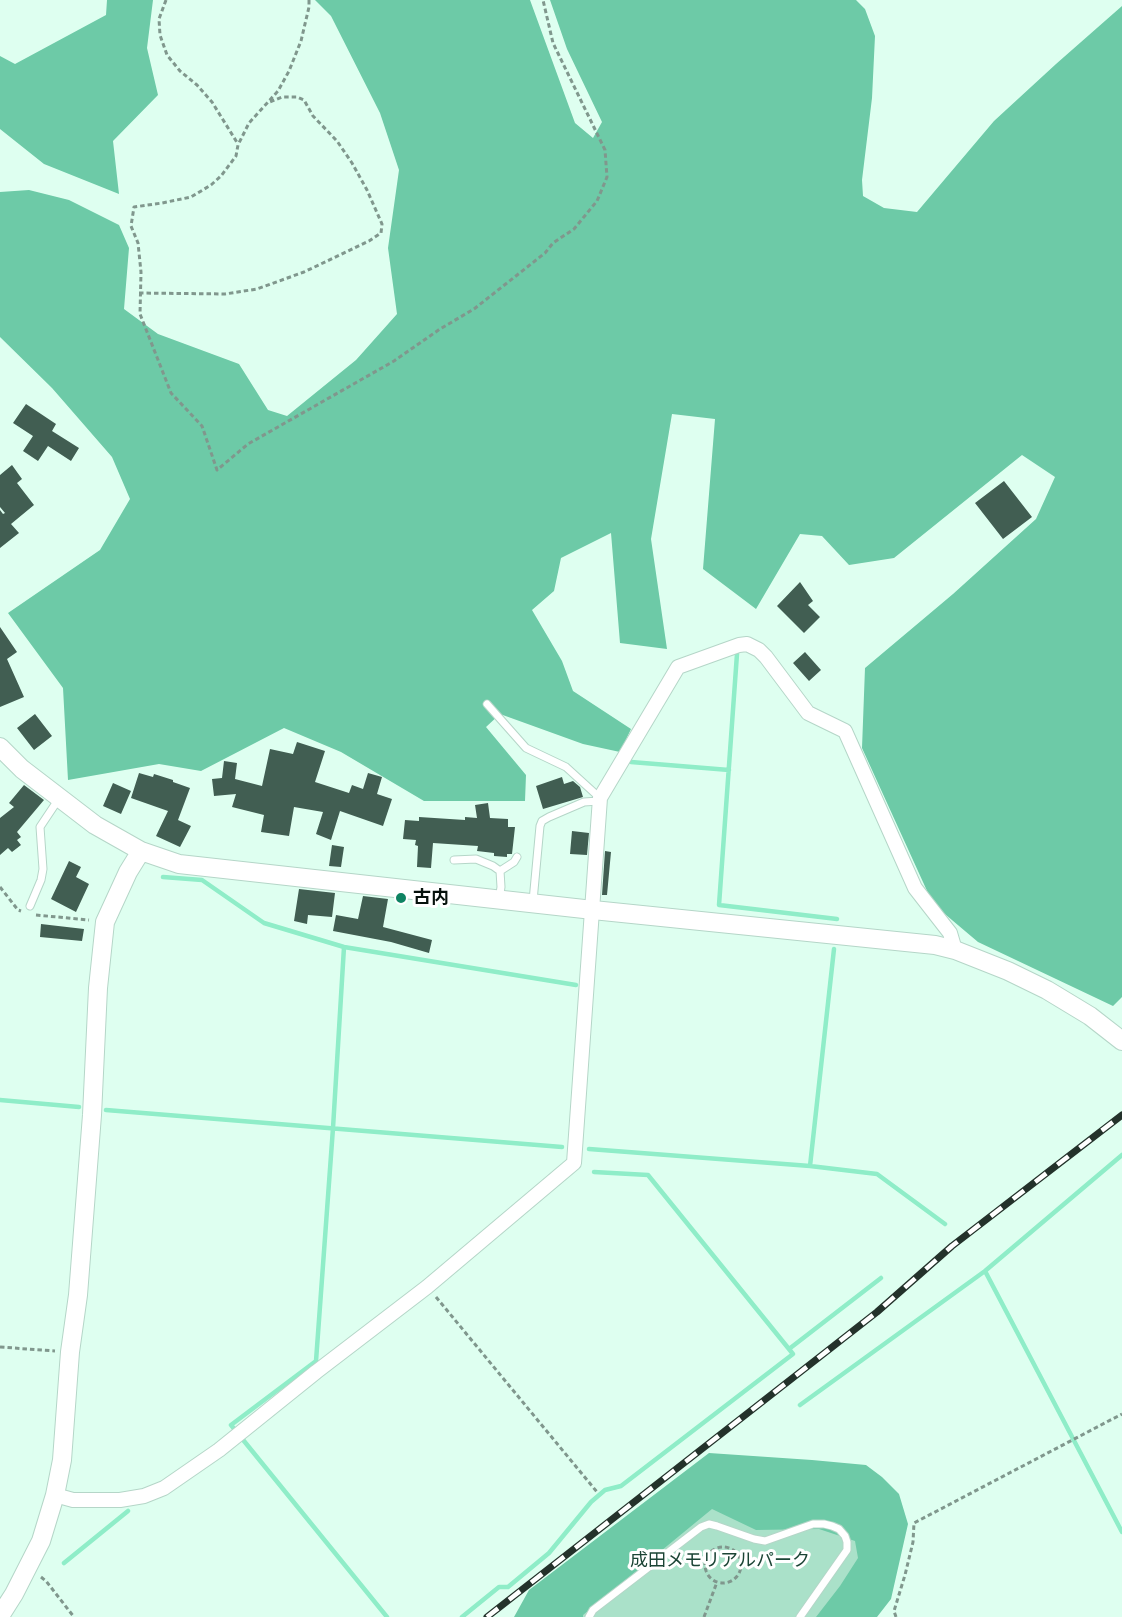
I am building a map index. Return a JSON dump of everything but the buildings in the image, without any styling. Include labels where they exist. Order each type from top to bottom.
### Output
[{"type":"street","points":[[55,1495],[73,1500],[120,1500],[144,1496],[164,1488],[219,1450],[427,1287],[574,1163],[600,800],[678,667],[747,644],[759,650],[766,657],[808,713],[845,731],[915,888],[950,933],[955,950]]},
{"type":"street","points":[[0,747],[22,769],[95,825],[141,851],[179,864],[533,904],[935,945],[955,950],[1008,971],[1047,990],[1090,1016],[1122,1041]]},
{"type":"street","points":[[0,1616],[41,1541],[55,1495],[62,1460],[70,1352],[78,1295],[92,1115],[98,988],[105,922],[141,851]]},
{"type":"lane","points":[[487,704],[526,747],[566,767],[600,800]]},
{"type":"lane","points":[[30,906],[43,869],[40,827],[59,798]]},
{"type":"lane","points":[[533,904],[542,821],[584,802],[600,800]]},
{"type":"lane","points":[[500,871],[514,862],[517,856]]},
{"type":"lane","points":[[454,860],[476,859],[500,871],[499,900]]},
{"type":"lane","points":[[589,1617],[593,1610],[701,1527],[710,1524],[754,1539],[765,1540],[813,1524],[832,1526],[839,1529],[845,1536],[847,1550],[800,1617]]},
{"type":"path","points":[[166,0],[159,19],[160,35],[167,55],[212,102],[238,145]]},
{"type":"path","points":[[309,0],[301,41],[293,61],[278,91],[249,123],[238,145],[236,156],[221,177],[191,197],[134,207],[132,226],[138,243],[141,272],[140,314],[171,393],[202,426],[218,470],[248,444],[394,361],[474,309],[544,254],[553,243],[574,229],[597,201],[608,177],[605,150],[553,43],[543,0]]},
{"type":"path","points":[[140,293],[225,294],[257,289],[304,272],[381,233],[382,224],[367,190],[337,141],[313,116],[304,100],[297,97],[282,98],[268,103]]},
{"type":"path","points":[[0,887],[18,910],[38,915],[105,922]]},
{"type":"path","points":[[427,1287],[597,1492]]},
{"type":"path","points":[[0,1347],[70,1352]]},
{"type":"path","points":[[896,1617],[894,1611],[913,1542],[914,1523],[1122,1414]]},
{"type":"path","points":[[730,1549],[739,1557],[741,1563],[739,1575],[730,1582],[717,1582],[709,1576],[705,1564],[706,1559],[714,1550],[730,1549]]},
{"type":"path","points":[[28,1568],[46,1581],[74,1617]]},
{"type":"path","points":[[704,1617],[717,1582]]},
{"type":"green space","points":[[107,0],[153,0],[147,48],[158,95],[113,141],[119,194],[44,164],[0,129],[0,56],[15,64],[106,15]]},
{"type":"green space","points":[[315,0],[530,0],[575,123],[593,138],[602,122],[567,49],[550,0],[856,0],[865,9],[875,36],[872,98],[862,180],[863,196],[884,208],[917,212],[994,121],[1122,6],[1122,997],[1113,1006],[978,942],[933,904],[862,748],[865,668],[953,594],[1036,519],[1055,477],[1022,455],[894,558],[849,565],[822,536],[800,534],[756,609],[703,569],[715,419],[672,414],[651,539],[667,649],[620,643],[611,533],[561,558],[554,591],[532,610],[562,661],[573,691],[631,729],[620,752],[583,744],[500,714],[486,727],[526,775],[525,801],[424,801],[341,752],[284,728],[201,771],[159,764],[68,780],[63,688],[8,613],[100,550],[130,499],[112,457],[52,388],[0,337],[0,192],[29,190],[69,200],[119,225],[129,248],[124,309],[158,334],[239,364],[268,410],[287,416],[356,360],[397,314],[388,248],[399,170],[380,113],[331,16]]},
{"type":"green space","points":[[709,1453],[866,1465],[882,1477],[899,1494],[908,1524],[891,1599],[877,1617],[816,1617],[858,1558],[855,1541],[819,1529],[756,1530],[712,1509],[583,1617],[514,1617],[529,1590]]},
{"type":"green space","name":"成田メモリアルパーク","points":[[711,1501],[882,1532],[860,1617],[564,1617]]},
{"type":"waterway","points":[[737,654],[719,905],[837,919]]},
{"type":"waterway","points":[[631,762],[729,770]]},
{"type":"waterway","points":[[163,877],[202,880],[264,923],[344,947],[576,985]]},
{"type":"waterway","points":[[344,947],[316,1361],[231,1425],[387,1617]]},
{"type":"waterway","points":[[810,1166],[834,949]]},
{"type":"waterway","points":[[0,1100],[79,1107]]},
{"type":"waterway","points":[[106,1110],[562,1147]]},
{"type":"waterway","points":[[589,1149],[810,1166],[877,1174],[945,1224]]},
{"type":"waterway","points":[[800,1405],[985,1271],[1122,1155]]},
{"type":"waterway","points":[[462,1617],[499,1587],[508,1587],[549,1553],[591,1502],[605,1490],[621,1486],[793,1354],[648,1175],[594,1172]]},
{"type":"waterway","points":[[985,1271],[1122,1532]]},
{"type":"waterway","points":[[789,1349],[881,1278]]},
{"type":"waterway","points":[[64,1563],[128,1511]]},
{"type":"railway","points":[[487,1617],[877,1312],[952,1246],[1122,1115]]},
{"type":"place","name":"古内","points":[[401,898]]}]
